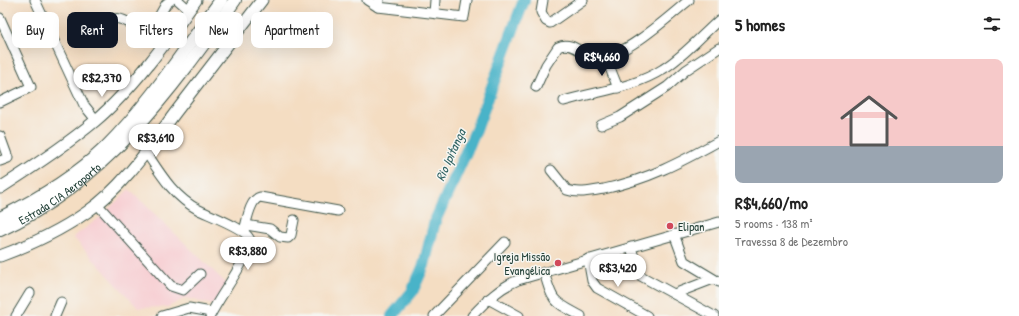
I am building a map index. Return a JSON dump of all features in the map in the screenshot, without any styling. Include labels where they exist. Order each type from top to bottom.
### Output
[{"type":"highway","name":"Estrada CIA Aeroporto","points":[[0,218],[46,194],[78,171],[105,148],[146,101],[220,0]]},
{"type":"highway","name":"Estrada CIA Aeroporto","points":[[0,230],[19,222],[46,204],[85,176],[121,145],[168,91],[235,0]]},
{"type":"main road","points":[[0,188],[48,157],[96,120],[153,58],[196,0]]},
{"type":"main road","points":[[0,256],[29,245],[70,223],[97,204],[120,182],[146,152],[262,0]]},
{"type":"street","points":[[35,0],[84,105],[96,120]]},
{"type":"street","points":[[178,0],[189,10]]},
{"type":"street","points":[[367,0],[378,3],[404,5],[434,13],[464,17],[467,0]]},
{"type":"street","points":[[434,13],[435,0]]},
{"type":"street","points":[[543,0],[541,12],[546,21],[550,23],[583,0]]},
{"type":"street","points":[[536,87],[546,65],[558,47],[568,45],[589,56],[606,58],[645,36],[689,0]]},
{"type":"street","points":[[118,18],[142,29],[152,29],[166,1]]},
{"type":"street","points":[[0,18],[31,87],[0,102]]},
{"type":"street","points":[[564,102],[618,88],[642,80],[664,69],[719,20]]},
{"type":"street","points":[[601,125],[620,117],[667,87],[686,70],[719,48]]},
{"type":"street","points":[[606,58],[618,88]]},
{"type":"street","points":[[0,136],[8,158],[0,161]]},
{"type":"street","points":[[551,170],[568,190],[589,192],[629,183],[657,174],[719,141]]},
{"type":"street","points":[[146,152],[177,196],[198,210],[245,228],[270,229],[280,237],[288,238],[291,235],[294,220]]},
{"type":"street","points":[[162,316],[189,308],[210,314],[248,250],[250,238],[245,228],[254,200],[260,197],[338,211]]},
{"type":"street","points":[[97,204],[171,286],[184,290],[200,274]]},
{"type":"street","points":[[472,316],[488,299],[510,284],[544,272],[674,234],[719,224]]},
{"type":"street","points":[[674,234],[682,259],[716,281]]},
{"type":"street","points":[[434,316],[505,242]]},
{"type":"street","points":[[630,247],[640,275],[714,316]]},
{"type":"street","points":[[588,259],[592,281],[597,288],[647,316]]},
{"type":"street","points":[[544,272],[550,293],[554,300],[581,316]]},
{"type":"street","points":[[674,294],[716,281]]},
{"type":"street","points":[[16,316],[30,293]]},
{"type":"street","points":[[488,299],[516,315]]},
{"type":"street","points":[[55,316],[61,302]]},
{"type":"shaded area","points":[[129,189],[227,284],[213,305],[186,298],[168,307],[138,308],[73,237],[99,218]]},
{"type":"waterway","name":"Rio Ipitanga","points":[[392,316],[412,292],[424,265],[435,221],[476,130],[524,0]]},
{"type":"place","name":"Elipan","points":[[670,226]]},
{"type":"place","name":"Igreja Missão Evangélica","points":[[558,263]]}]
